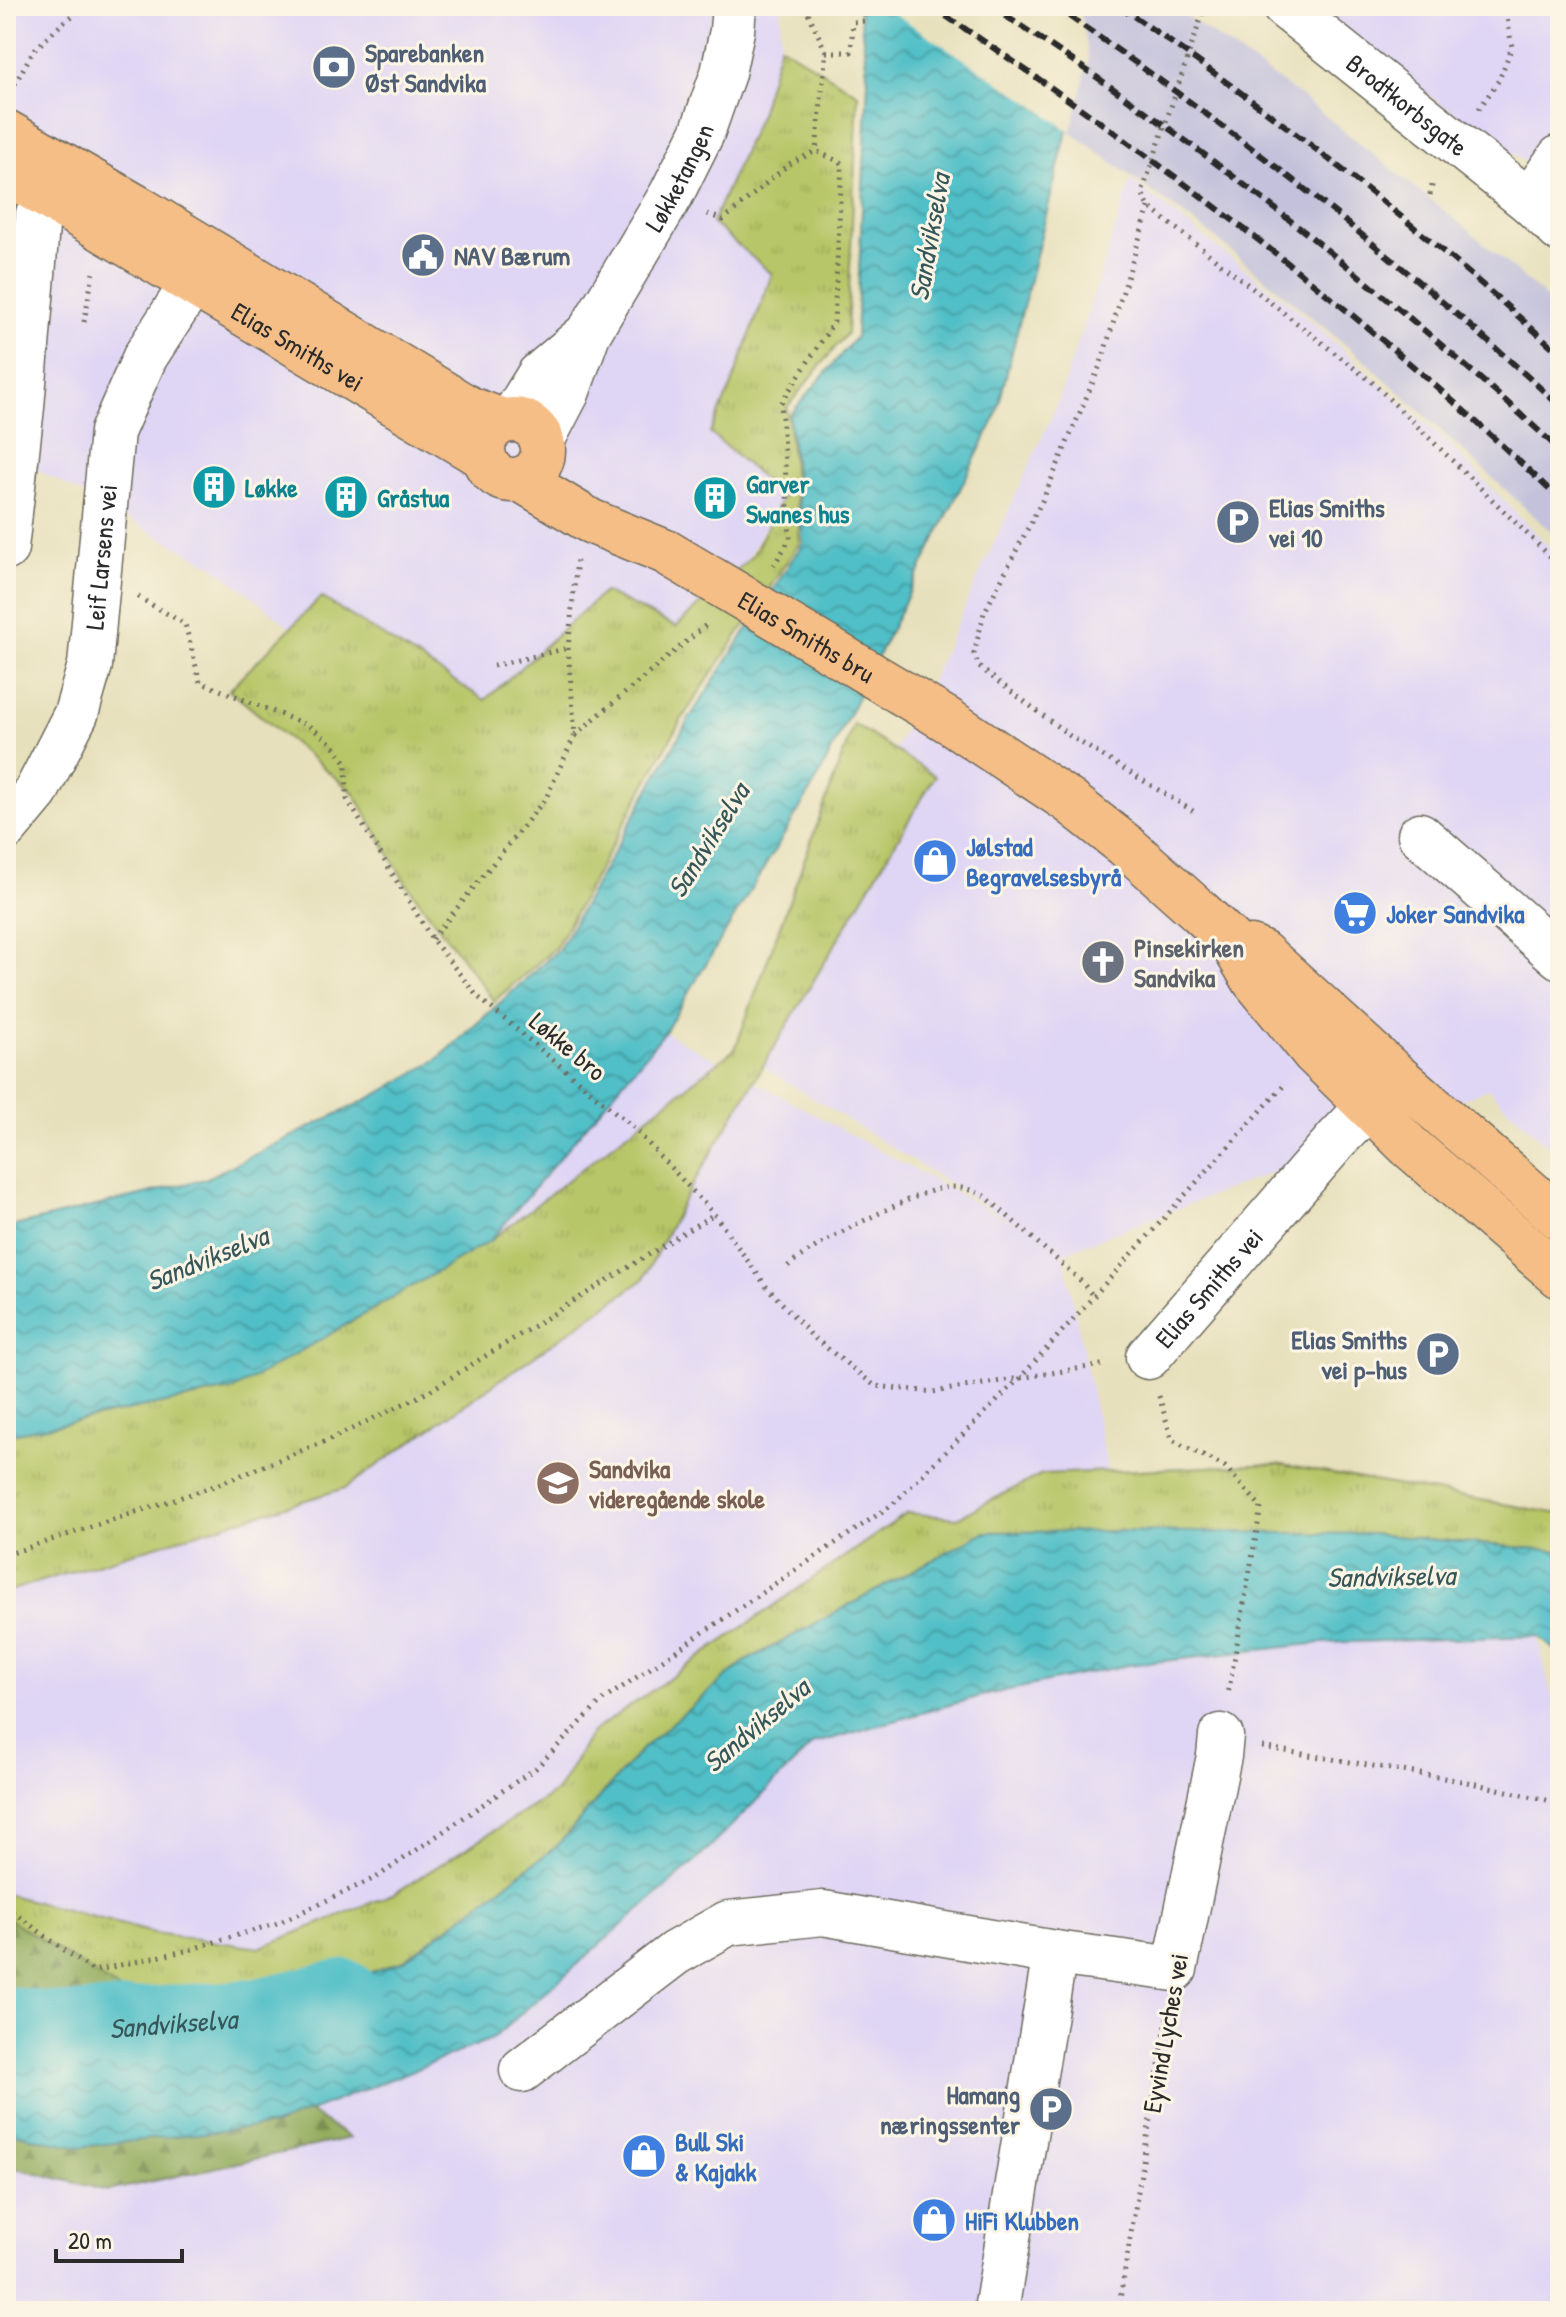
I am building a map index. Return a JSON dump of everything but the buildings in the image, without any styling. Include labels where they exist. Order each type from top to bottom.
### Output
[{"type":"main road","points":[[6,132],[114,235]]},
{"type":"main road","points":[[6,172],[114,235]]},
{"type":"main road","name":"Elias Smiths vei","points":[[114,235],[192,284],[517,446]]},
{"type":"main road","name":"Elias Smiths vei","points":[[114,235],[468,408],[517,446],[590,521],[666,552]]},
{"type":"main road","name":"Elias Smiths bru","points":[[666,552],[949,721],[1069,801],[1125,845],[1230,940],[1254,980],[1304,1041],[1383,1091]]},
{"type":"main road","points":[[1383,1091],[1560,1218]]},
{"type":"main road","points":[[1383,1091],[1409,1146],[1560,1276]]},
{"type":"street","name":"Løkketangen","points":[[517,446],[567,393],[588,334],[671,195],[702,133],[723,73],[734,6]]},
{"type":"street","name":"Brodtkorbsgate","points":[[1289,8],[1544,215],[1560,157]]},
{"type":"street","points":[[6,548],[22,407],[38,214],[47,194]]},
{"type":"street","name":"Leif Larsens vei","points":[[6,828],[36,792],[76,714],[90,665],[112,432],[145,357],[192,284]]},
{"type":"street","points":[[1420,835],[1560,957]]},
{"type":"street","name":"Elias Smiths vei","points":[[1148,1357],[1383,1091]]},
{"type":"street","name":"Eyvind Lyches vei","points":[[1175,1969],[1220,1746]]},
{"type":"street","points":[[522,2070],[675,1953],[728,1923],[823,1913],[1055,1953],[1175,1969]]},
{"type":"street","points":[[996,2311],[1055,1953]]},
{"type":"path","points":[[6,101],[33,51],[86,6]]},
{"type":"path","points":[[805,6],[826,52],[816,151]]},
{"type":"path","points":[[826,52],[851,52],[853,22],[865,21],[863,6]]},
{"type":"path","points":[[1205,6],[1142,193],[1149,207],[1373,383],[1560,566]]},
{"type":"path","points":[[1456,142],[1499,80],[1512,47],[1505,6]]},
{"type":"path","points":[[671,195],[693,209],[723,220],[789,164],[816,151]]},
{"type":"path","points":[[772,569],[790,539],[781,403],[834,322],[842,163],[816,151]]},
{"type":"path","points":[[1149,207],[1101,363],[1044,497],[984,613],[974,654],[979,667],[1070,736],[1193,811]]},
{"type":"path","points":[[84,322],[93,273],[114,235]]},
{"type":"path","points":[[575,735],[568,648],[577,558]]},
{"type":"path","name":"Løkke bro","points":[[100,575],[185,624],[200,682],[309,726],[331,743],[346,762],[347,799],[432,939],[477,996],[633,1127],[714,1214],[766,1286],[813,1337],[875,1386],[933,1392],[1148,1357]]},
{"type":"path","points":[[432,939],[546,798],[575,735],[716,616]]},
{"type":"path","points":[[493,666],[568,648]]},
{"type":"path","points":[[6,1907],[93,1971],[185,1951],[278,1923],[377,1877],[536,1768],[603,1700],[892,1505],[1020,1378],[1287,1083]]},
{"type":"path","points":[[788,1266],[821,1245],[917,1195],[943,1188],[969,1189],[985,1196],[1081,1281],[1093,1296]]},
{"type":"path","points":[[6,1555],[209,1488],[333,1438],[426,1393],[714,1214]]},
{"type":"path","name":"Elias Smiths vei","points":[[1148,1357],[1172,1440],[1225,1467],[1261,1507],[1220,1746]]},
{"type":"path","points":[[1220,1746],[1247,1744],[1467,1782],[1560,1803]]},
{"type":"path","name":"Eyvind Lyches vei","points":[[1118,2311],[1175,1969]]},
{"type":"shaded area","points":[[6,6],[781,6],[780,45],[760,114],[712,223],[772,274],[731,387],[710,433],[783,496],[753,548],[592,872],[218,569],[6,452]]},
{"type":"shaded area","points":[[883,6],[1172,6],[1299,95],[1472,233],[1560,310],[1560,540],[1371,366],[1209,233],[1028,101]]},
{"type":"shaded area","points":[[1319,6],[1560,6],[1560,186],[1403,78]]},
{"type":"shaded area","points":[[1131,180],[1295,308],[1445,440],[1560,558],[1560,1158],[1488,1089],[1063,1253],[1120,1531],[403,1961],[6,1992],[6,1435],[235,1389],[489,1241],[665,1032],[1022,1229],[735,1049],[934,675],[1059,400]]},
{"type":"shaded area","points":[[1537,1636],[1560,1731],[1560,2311],[6,2311],[6,2132],[393,2077],[492,2039],[702,1855],[813,1744],[981,1696],[1128,1665],[1321,1643]]},
{"type":"green space","points":[[780,45],[858,94],[847,333],[787,407],[800,542],[681,720],[556,947],[494,1001],[406,883],[354,793],[229,690],[321,597],[485,700],[604,592],[676,627],[753,555],[783,496],[710,433],[731,387],[772,274],[712,223],[760,114]]},
{"type":"green space","points":[[854,724],[935,776],[683,1201],[643,1280],[345,1488],[6,1592],[6,1435],[235,1389],[490,1241],[735,1049]]},
{"type":"green space","points":[[1277,1464],[1560,1514],[1560,1551],[1372,1534],[984,1532],[744,1662],[643,1748],[557,1846],[403,1961],[238,2019],[64,2032],[6,1957],[6,1894],[154,1933],[259,1948],[395,1893],[557,1791],[591,1733],[907,1513],[957,1518],[1042,1474]]},
{"type":"green space","points":[[6,1917],[350,2138],[108,2191],[6,2165]]},
{"type":"water","points":[[859,6],[1076,6],[1085,59],[996,416],[817,780],[665,1032],[490,1241],[235,1389],[6,1435],[6,1228],[205,1179],[376,1095],[438,1059],[559,949],[687,722],[803,543],[789,416],[856,337],[868,80]]},
{"type":"water","points":[[984,1532],[1372,1534],[1560,1551],[1560,1653],[1537,1636],[1321,1643],[1128,1665],[981,1696],[813,1744],[702,1855],[492,2039],[275,2125],[79,2147],[6,2132],[6,1992],[238,2019],[403,1961],[557,1846],[643,1748],[744,1662]]},
{"type":"pier","points":[[883,6],[1080,6],[1089,59],[1071,132],[1028,101]]},
{"type":"waterway","name":"Sandvikselva","points":[[6,2024],[64,2032],[254,2017],[342,1997]]},
{"type":"railway","points":[[931,6],[1096,119],[1257,239],[1412,365],[1560,500]]},
{"type":"railway","points":[[990,6],[1140,107],[1284,216],[1424,330],[1560,450]]},
{"type":"railway","points":[[1054,6],[1186,99],[1314,197],[1439,299],[1560,406]]},
{"type":"railway","points":[[1119,6],[1346,172],[1455,261],[1560,354]]},
{"type":"place","name":"Sparebanken Øst Sandvika","points":[[334,67]]},
{"type":"place","name":"NAV Bærum","points":[[423,255]]},
{"type":"place","name":"Løkke","points":[[214,487]]},
{"type":"place","name":"Gråstua","points":[[346,497]]},
{"type":"place","name":"Garver Swanes hus","points":[[715,498]]},
{"type":"place","name":"Elias Smiths vei 10","points":[[1238,522]]},
{"type":"place","name":"Jølstad Begravelsesbyrå","points":[[935,861]]},
{"type":"place","name":"Joker Sandvika","points":[[1355,913]]},
{"type":"place","name":"Pinsekirken Sandvika","points":[[1103,962]]},
{"type":"place","name":"Elias Smiths vei p-hus","points":[[1438,1354]]},
{"type":"place","name":"Sandvika videregående skole","points":[[558,1483]]},
{"type":"place","name":"Hamang næringssenter","points":[[1051,2109]]},
{"type":"place","name":"Bull Ski & Kajakk","points":[[644,2156]]},
{"type":"place","name":"HiFi Klubben","points":[[934,2220]]}]
